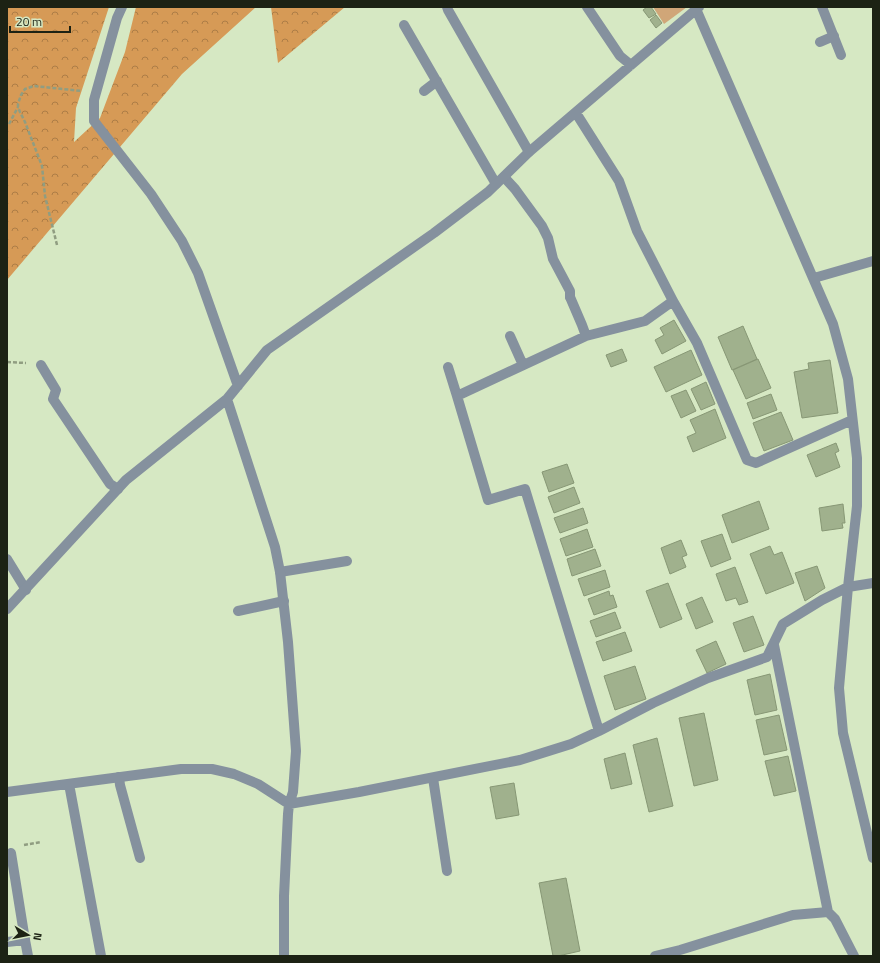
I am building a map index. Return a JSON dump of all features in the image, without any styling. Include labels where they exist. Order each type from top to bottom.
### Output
[{"type":"street","points":[[122,7],[117,18],[94,100],[94,121],[151,194],[182,241],[198,273],[238,386]]},
{"type":"street","points":[[448,7],[448,10],[530,152]]},
{"type":"street","points":[[587,7],[620,56],[631,65]]},
{"type":"street","points":[[822,7],[841,54]]},
{"type":"street","points":[[7,609],[126,480],[227,399],[267,350],[434,233],[488,192],[530,152],[698,8],[834,324],[848,379],[857,458],[857,506],[839,688],[843,733],[873,858]]},
{"type":"street","points":[[404,25],[496,184]]},
{"type":"street","points":[[820,42],[834,36]]},
{"type":"street","points":[[424,91],[437,81]]},
{"type":"street","points":[[576,113],[619,181],[637,231],[672,302],[697,343],[748,460],[756,463],[852,420]]},
{"type":"street","points":[[504,177],[515,189],[542,226],[548,238],[553,259],[570,291],[570,297],[586,336]]},
{"type":"street","points":[[814,278],[873,261]]},
{"type":"street","points":[[457,396],[586,336],[645,321],[672,302]]},
{"type":"street","points":[[510,336],[523,365]]},
{"type":"street","points":[[41,365],[56,390],[53,399],[110,484],[118,489]]},
{"type":"street","points":[[448,367],[488,500],[525,489],[599,731]]},
{"type":"street","points":[[227,399],[275,547],[284,601],[296,751],[293,792],[289,804],[284,896],[284,956]]},
{"type":"street","points":[[7,559],[26,590]]},
{"type":"street","points":[[280,572],[347,562]]},
{"type":"street","points":[[7,792],[181,769],[212,769],[234,774],[258,784],[289,804],[433,778],[520,760],[571,744],[653,703],[708,678],[767,657],[783,624],[822,600],[848,587],[873,583]]},
{"type":"street","points":[[238,610],[284,601]]},
{"type":"street","points":[[774,645],[828,912],[835,919],[854,956]]},
{"type":"street","points":[[119,777],[140,858]]},
{"type":"street","points":[[433,778],[447,870]]},
{"type":"street","points":[[69,784],[101,956]]},
{"type":"street","points":[[11,853],[28,956]]},
{"type":"street","points":[[655,956],[680,950],[793,915],[828,912]]},
{"type":"street","points":[[7,942],[25,940]]},
{"type":"path","points":[[9,124],[25,89],[34,86],[96,93]]},
{"type":"path","points":[[18,107],[42,166],[45,196],[57,245]]},
{"type":"path","points":[[7,362],[41,365]]},
{"type":"green space","points":[[7,7],[109,7],[76,108],[74,142],[100,118],[125,52],[136,7],[256,7],[182,74],[7,280]]},
{"type":"green space","points":[[271,7],[345,7],[278,63]]},
{"type":"shaded area","points":[[653,7],[687,7],[664,24]]},
{"type":"building","points":[[647,7],[651,7],[656,14],[649,18],[643,10]]},
{"type":"building","points":[[656,15],[662,23],[656,28],[650,20]]},
{"type":"building","points":[[674,320],[686,341],[662,354],[655,340],[664,335],[660,328]]},
{"type":"building","points":[[743,326],[757,359],[732,370],[718,337]]},
{"type":"building","points":[[622,349],[627,361],[611,367],[606,355]]},
{"type":"building","points":[[691,350],[702,375],[666,392],[654,367]]},
{"type":"building","points":[[758,359],[771,388],[746,399],[733,370]]},
{"type":"building","points":[[830,360],[838,413],[802,418],[794,372],[809,369],[808,363]]},
{"type":"building","points":[[706,382],[715,404],[701,410],[691,389]]},
{"type":"building","points":[[686,390],[696,411],[681,418],[671,396]]},
{"type":"building","points":[[771,394],[777,410],[753,419],[747,403]]},
{"type":"building","points":[[715,409],[726,438],[693,452],[687,437],[696,433],[690,420]]},
{"type":"building","points":[[781,412],[793,440],[764,451],[753,423]]},
{"type":"building","points":[[836,443],[839,451],[835,453],[840,467],[816,477],[807,455]]},
{"type":"building","points":[[567,464],[574,483],[549,492],[542,472]]},
{"type":"building","points":[[574,487],[580,503],[554,513],[548,497]]},
{"type":"building","points":[[759,501],[769,529],[732,543],[722,515]]},
{"type":"building","points":[[843,504],[845,523],[842,523],[843,528],[822,531],[819,508]]},
{"type":"building","points":[[583,508],[588,523],[560,533],[554,518]]},
{"type":"building","points":[[587,529],[593,547],[566,556],[560,539]]},
{"type":"building","points":[[722,534],[731,559],[711,567],[701,541]]},
{"type":"building","points":[[681,540],[687,555],[682,557],[686,567],[670,574],[661,548]]},
{"type":"building","points":[[770,546],[774,555],[782,552],[794,583],[766,594],[750,554]]},
{"type":"building","points":[[595,549],[601,566],[572,576],[567,559]]},
{"type":"building","points":[[817,566],[825,588],[805,601],[795,573]]},
{"type":"building","points":[[735,567],[748,602],[739,605],[736,598],[726,601],[716,574]]},
{"type":"building","points":[[605,570],[610,587],[584,596],[578,579]]},
{"type":"building","points":[[668,583],[682,619],[660,628],[646,591]]},
{"type":"building","points":[[609,591],[610,596],[613,595],[617,607],[594,615],[588,599]]},
{"type":"building","points":[[702,597],[713,622],[696,629],[686,604]]},
{"type":"building","points":[[615,612],[621,628],[596,637],[590,621]]},
{"type":"building","points":[[753,616],[764,645],[744,652],[733,623]]},
{"type":"building","points":[[625,632],[632,651],[603,661],[596,642]]},
{"type":"building","points":[[716,641],[726,664],[707,673],[696,650]]},
{"type":"building","points":[[635,666],[646,699],[615,710],[604,676]]},
{"type":"building","points":[[770,674],[777,710],[755,715],[747,680]]},
{"type":"building","points":[[704,713],[718,780],[694,786],[679,718]]},
{"type":"building","points":[[779,715],[787,750],[764,755],[756,720]]},
{"type":"building","points":[[657,738],[673,806],[649,812],[633,745]]},
{"type":"building","points":[[625,753],[632,784],[611,789],[604,759]]},
{"type":"building","points":[[788,756],[796,791],[774,796],[765,761]]},
{"type":"building","points":[[514,783],[519,815],[496,819],[490,787]]},
{"type":"building","points":[[566,878],[580,951],[553,956],[539,883]]}]
